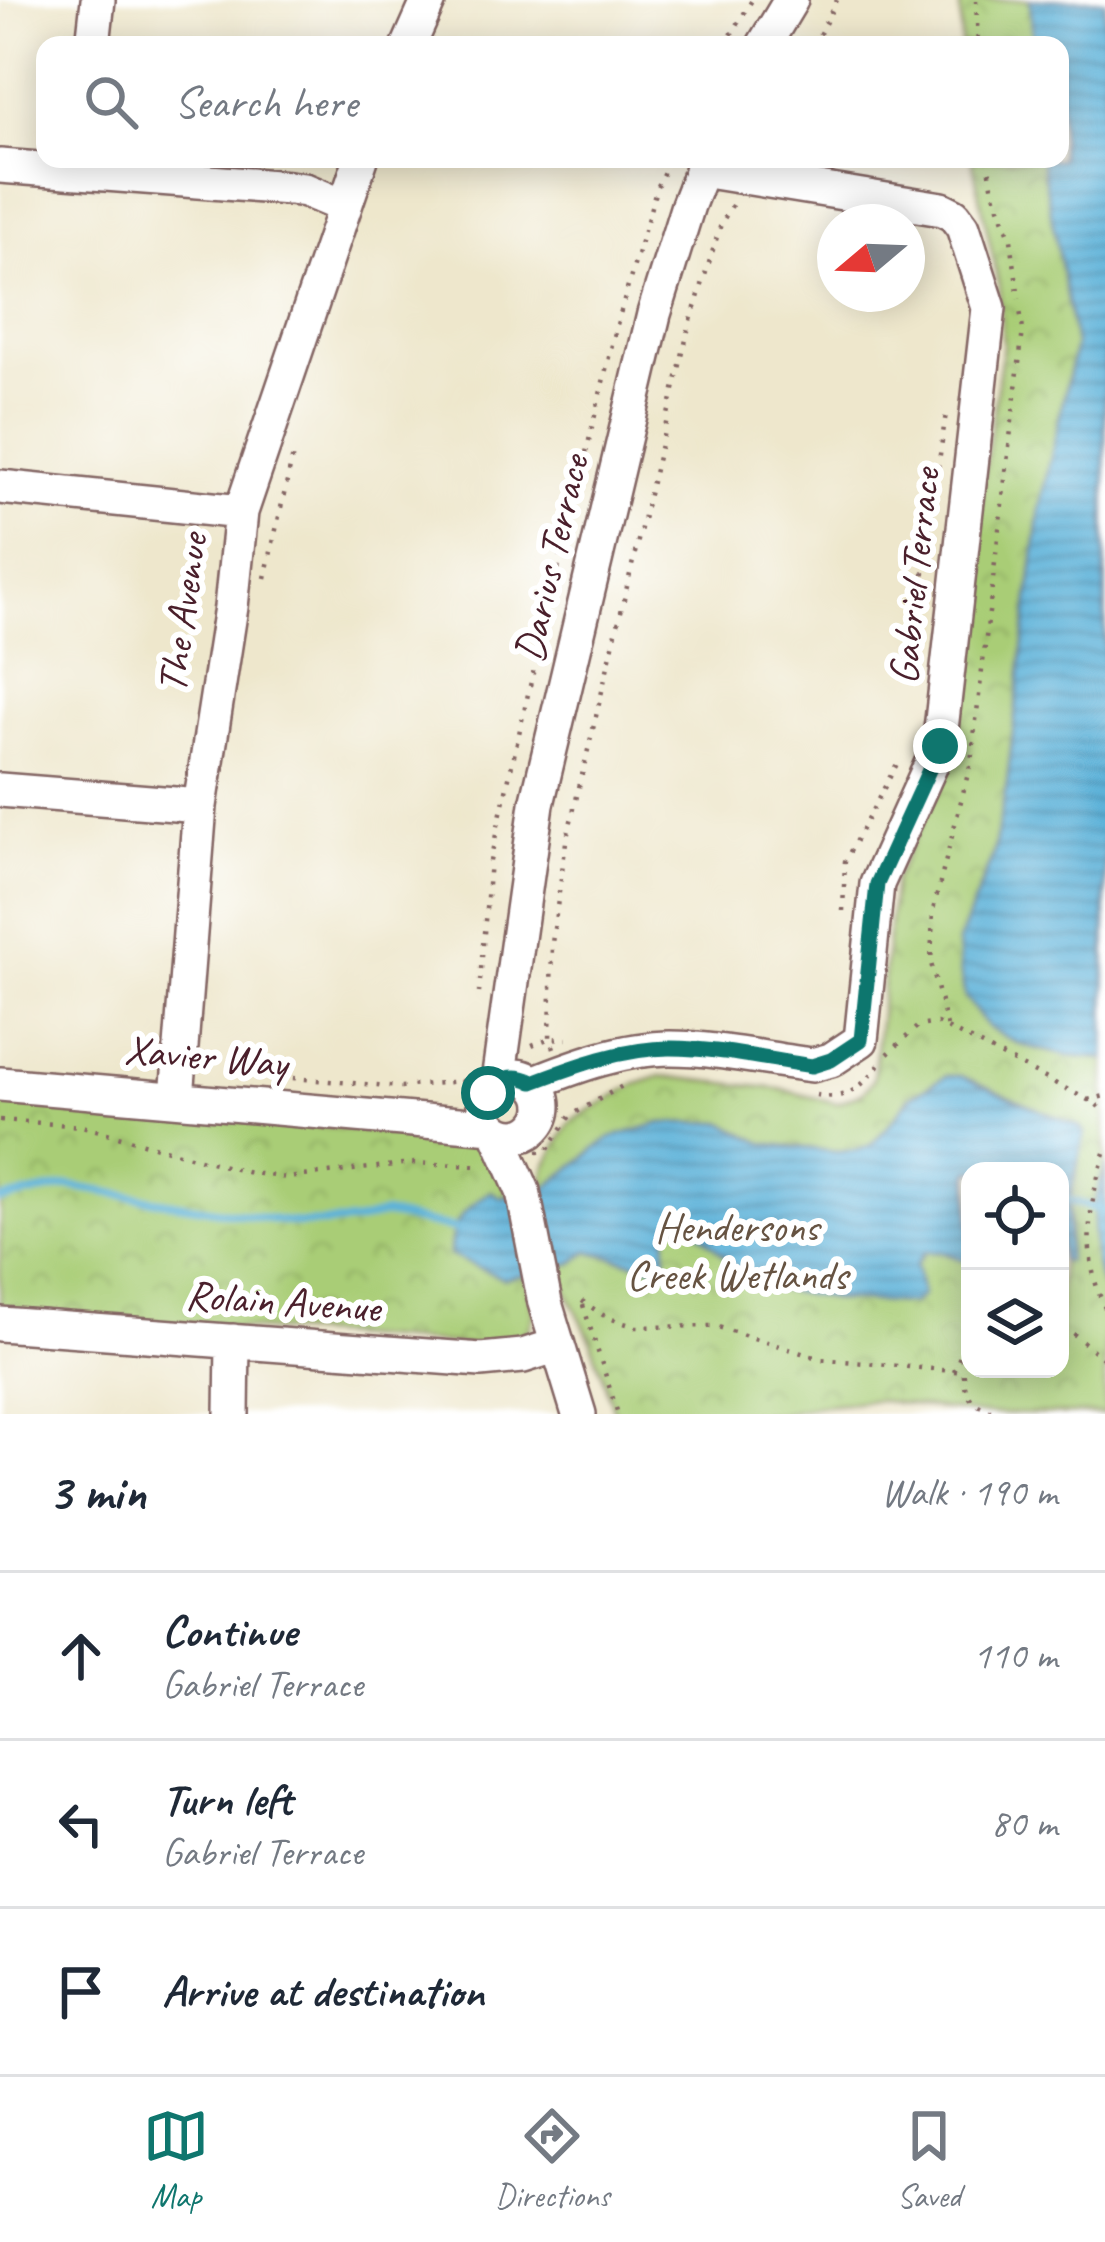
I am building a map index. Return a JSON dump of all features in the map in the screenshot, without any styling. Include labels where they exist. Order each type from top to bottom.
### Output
[{"type":"street","points":[[94,36],[98,0]]},
{"type":"street","points":[[413,36],[429,0]]},
{"type":"street","points":[[769,36],[791,0]]},
{"type":"street","points":[[0,166],[36,166]]},
{"type":"street","points":[[106,168],[305,190],[343,206]]},
{"type":"street","name":"The Avenue","points":[[176,1098],[200,806],[241,512],[358,168]]},
{"type":"street","name":"Darius Terrace","points":[[579,1414],[538,1276],[523,1191],[527,1098],[512,986],[537,804],[654,314],[703,168]]},
{"type":"street","name":"Gabriel Terrace","points":[[527,1098],[687,1049],[812,1066],[831,1060],[861,1040],[877,884],[940,746],[989,308],[963,226],[942,209],[746,177],[717,168]]},
{"type":"street","points":[[0,487],[241,512]]},
{"type":"street","points":[[0,790],[200,806]]},
{"type":"street","name":"Xavier Way","points":[[0,1084],[406,1117],[527,1098]]},
{"type":"street","name":"Rolain Avenue","points":[[0,1324],[481,1360],[523,1356],[558,1345]]},
{"type":"street","points":[[232,1414],[233,1341]]},
{"type":"path","points":[[730,36],[752,0]]},
{"type":"path","points":[[819,36],[837,0]]},
{"type":"path","points":[[976,0],[978,36]]},
{"type":"path","points":[[527,1098],[566,842],[689,327],[721,224],[746,177]]},
{"type":"path","points":[[916,670],[925,558],[947,403]]},
{"type":"path","points":[[264,580],[297,440]]},
{"type":"path","points":[[842,932],[845,861],[900,758]]},
{"type":"path","points":[[808,1093],[832,1098],[850,1094],[908,1033],[937,1023],[1105,1113]]},
{"type":"path","points":[[0,1120],[82,1126],[246,1172],[287,1178],[411,1163],[484,1165],[527,1098],[585,1040]]},
{"type":"path","points":[[249,1074],[527,1098],[637,1065]]},
{"type":"path","points":[[1088,1100],[1105,1096]]},
{"type":"path","points":[[1105,1153],[1090,1210],[1089,1261],[1105,1308]]},
{"type":"path","points":[[569,1292],[620,1324],[655,1329],[715,1326],[820,1359],[964,1372],[972,1402],[991,1410]]},
{"type":"path","points":[[582,1301],[618,1414]]},
{"type":"path","points":[[1069,1332],[1105,1360]]},
{"type":"path","points":[[954,1371],[961,1360]]},
{"type":"green space","name":"Hendersons Creek Wetlands","points":[[960,0],[1105,0],[1105,1414],[980,1414],[875,1400],[782,1414],[615,1414],[589,1336],[561,1280],[543,1184],[545,1168],[574,1119],[634,1085],[661,1076],[779,1089],[837,1103],[862,1093],[873,1080],[894,880],[959,738],[969,581],[1003,345],[999,287],[974,168],[1069,168],[1069,36],[961,36]]},
{"type":"green space","points":[[0,1098],[495,1142],[534,1313],[530,1327],[499,1347],[0,1311]]},
{"type":"water","points":[[1030,0],[1105,0],[1105,1059],[1021,1045],[989,1028],[965,997],[958,942],[993,855],[1007,782],[1040,507],[1075,345],[1043,168],[1069,168],[1069,36],[1032,36]]},
{"type":"water","points":[[946,1076],[961,1076],[1085,1133],[1069,1203],[1069,1162],[961,1162],[961,1259],[925,1252],[916,1264],[922,1296],[912,1304],[836,1300],[754,1285],[690,1224],[667,1230],[666,1259],[657,1268],[588,1251],[573,1263],[504,1279],[450,1255],[456,1225],[481,1198],[491,1191],[501,1198],[545,1189],[609,1138],[661,1123],[722,1122],[763,1143],[859,1150],[872,1144],[911,1096]]},
{"type":"water","points":[[1105,1166],[1105,1294],[1095,1262],[1093,1230]]},
{"type":"waterway","points":[[0,1200],[69,1186],[300,1224],[355,1222],[384,1214],[455,1229]]},
{"type":"waterway","points":[[1069,1201],[1105,1211]]},
{"type":"route","points":[[488,1093],[506,1077],[533,1082],[590,1062],[654,1049],[812,1066],[831,1060],[861,1040],[877,884],[940,746]]}]
